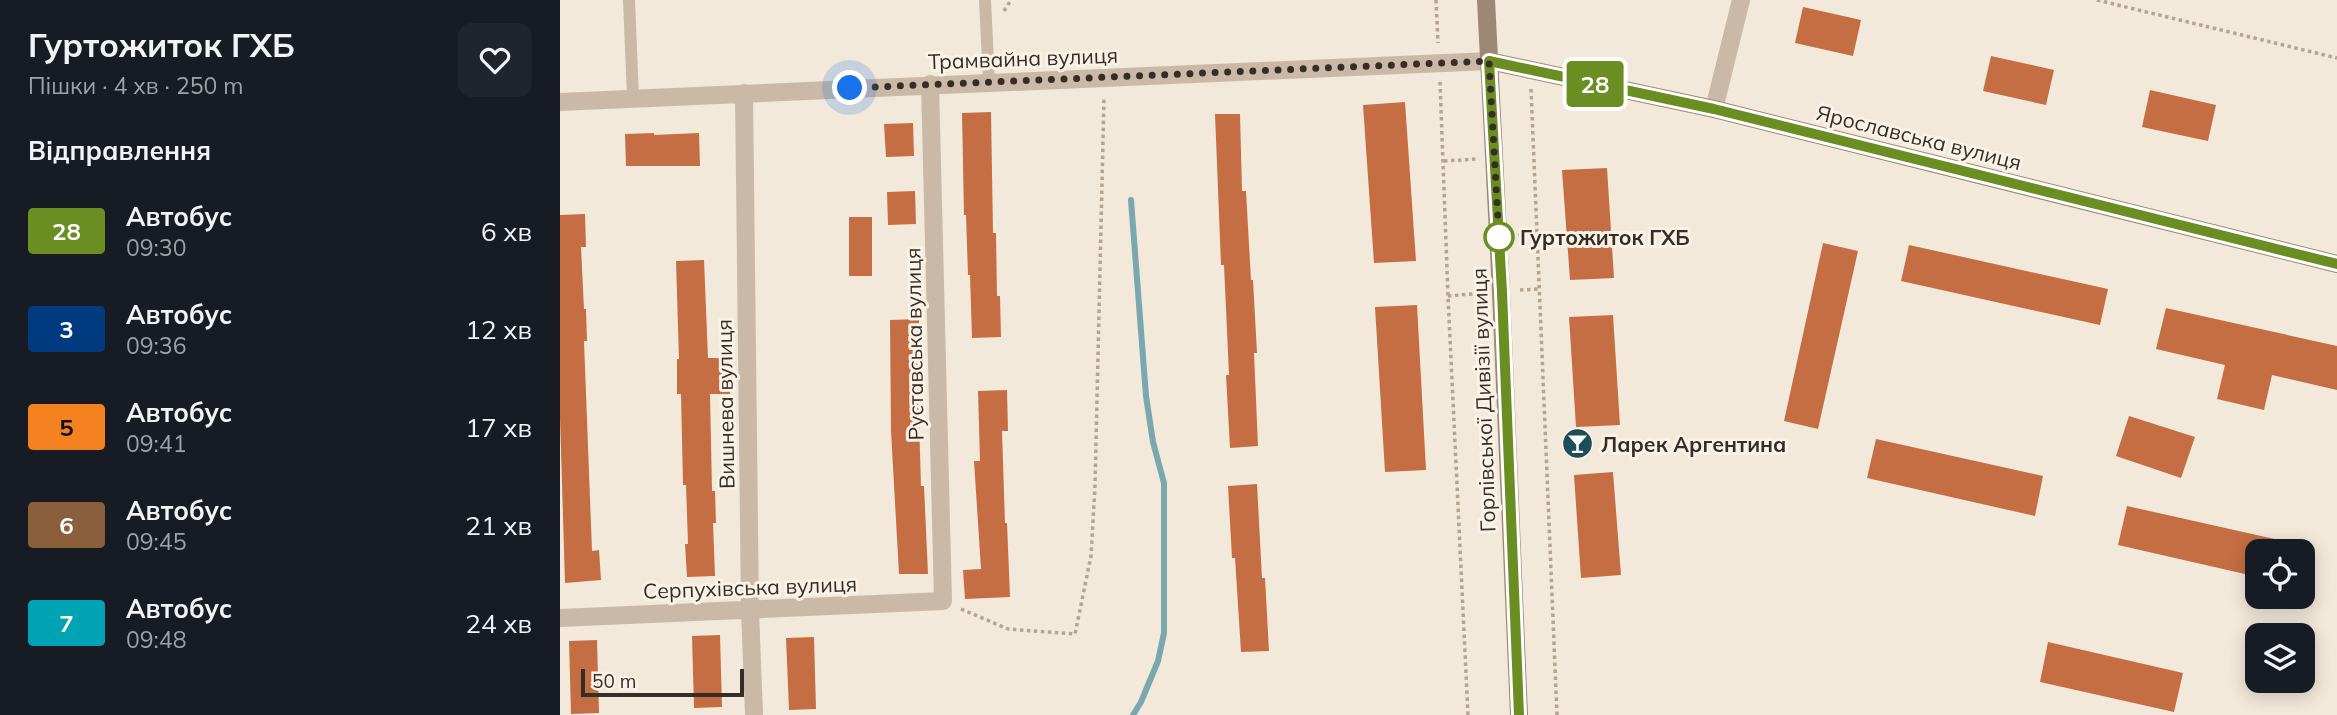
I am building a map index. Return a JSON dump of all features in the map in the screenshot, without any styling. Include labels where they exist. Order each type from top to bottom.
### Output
[{"type":"street","name":"Горлівської Дивізії вулиця","points":[[1486,0],[1502,292],[1519,715]]},
{"type":"street","points":[[1714,109],[1741,0]]},
{"type":"street","name":"Трамвайна вулиця","points":[[560,102],[1489,61]]},
{"type":"street","name":"Ярославська вулиця","points":[[1489,61],[1714,109],[2337,264]]},
{"type":"street","name":"Руставська вулиця","points":[[930,85],[943,601]]},
{"type":"street","name":"Вишнева вулиця","points":[[744,93],[750,610],[754,715]]},
{"type":"street","name":"Серпухівська вулиця","points":[[560,618],[943,601]]},
{"type":"lane","points":[[629,0],[633,98]]},
{"type":"lane","points":[[985,0],[989,82]]},
{"type":"path","points":[[1436,0],[1468,715]]},
{"type":"path","points":[[2097,0],[2337,58]]},
{"type":"path","points":[[1530,70],[1557,715]]},
{"type":"path","points":[[943,601],[1008,629],[1075,635],[1091,556],[1095,486],[1104,77]]},
{"type":"path","points":[[1444,161],[1494,157]]},
{"type":"path","points":[[1448,296],[1502,292]]},
{"type":"building","points":[[1803,7],[1861,20],[1853,56],[1795,43]]},
{"type":"building","points":[[1991,56],[2054,70],[2046,105],[1983,91]]},
{"type":"building","points":[[2150,90],[2216,105],[2208,141],[2142,127]]},
{"type":"building","points":[[1405,102],[1416,261],[1374,263],[1363,105]]},
{"type":"building","points":[[991,112],[993,233],[996,233],[1001,337],[972,338],[964,215],[962,113]]},
{"type":"building","points":[[1215,114],[1240,114],[1242,191],[1246,191],[1257,353],[1254,353],[1258,446],[1230,448],[1226,375],[1229,375]]},
{"type":"building","points":[[913,123],[914,156],[886,157],[884,124]]},
{"type":"building","points":[[699,133],[700,166],[626,166],[625,134]]},
{"type":"building","points":[[1607,168],[1614,278],[1570,280],[1562,170]]},
{"type":"building","points":[[915,191],[916,224],[888,225],[887,192]]},
{"type":"building","points":[[585,214],[586,247],[581,247],[586,309],[587,341],[584,341],[592,551],[599,550],[601,580],[565,583],[560,418],[560,215]]},
{"type":"building","points":[[849,217],[872,217],[872,276],[849,276]]},
{"type":"building","points":[[1823,243],[1858,251],[1818,429],[1784,421]]},
{"type":"building","points":[[1909,245],[2108,289],[2100,325],[1901,281]]},
{"type":"building","points":[[704,260],[708,358],[730,358],[730,394],[710,394],[712,491],[715,491],[716,523],[713,523],[715,576],[687,577],[686,485],[683,485],[681,394],[677,394],[679,359],[676,261]]},
{"type":"building","points":[[1417,305],[1426,470],[1385,472],[1375,307]]},
{"type":"building","points":[[2166,308],[2337,346],[2337,390],[2272,375],[2264,410],[2217,399],[2225,365],[2156,349]]},
{"type":"building","points":[[1613,315],[1620,425],[1576,427],[1569,317]]},
{"type":"building","points":[[919,319],[920,351],[917,351],[921,486],[924,486],[928,574],[899,574],[891,431],[890,320]]},
{"type":"building","points":[[1007,390],[1008,431],[1002,431],[1010,597],[965,599],[963,570],[981,569],[974,461],[980,461],[978,391]]},
{"type":"building","points":[[2129,416],[2195,437],[2181,478],[2116,456]]},
{"type":"building","points":[[1876,439],[2043,476],[2035,516],[1867,478]]},
{"type":"building","points":[[1613,472],[1621,575],[1581,578],[1574,475]]},
{"type":"building","points":[[1257,484],[1269,651],[1241,652],[1228,486]]},
{"type":"building","points":[[2127,506],[2275,539],[2245,539],[2245,574],[2118,545]]},
{"type":"building","points":[[720,635],[722,707],[694,708],[692,636]]},
{"type":"building","points":[[814,637],[816,709],[789,710],[786,638]]},
{"type":"building","points":[[597,640],[599,713],[571,714],[569,641]]},
{"type":"building","points":[[2048,642],[2183,673],[2174,712],[2040,682]]},
{"type":"waterway","points":[[1131,200],[1146,396],[1153,442],[1164,483],[1164,633],[1158,661],[1133,715]]},
{"type":"bus line","name":"28","points":[[1519,715],[1502,292],[1489,61],[1714,109],[2337,264]]},
{"type":"place","name":"Гуртожиток ГХБ","points":[[1499,237]]},
{"type":"place","name":"Ларек Аргентина","points":[[1578,444]]},
{"type":"route","points":[[850,88],[1489,61],[1499,237]]}]
